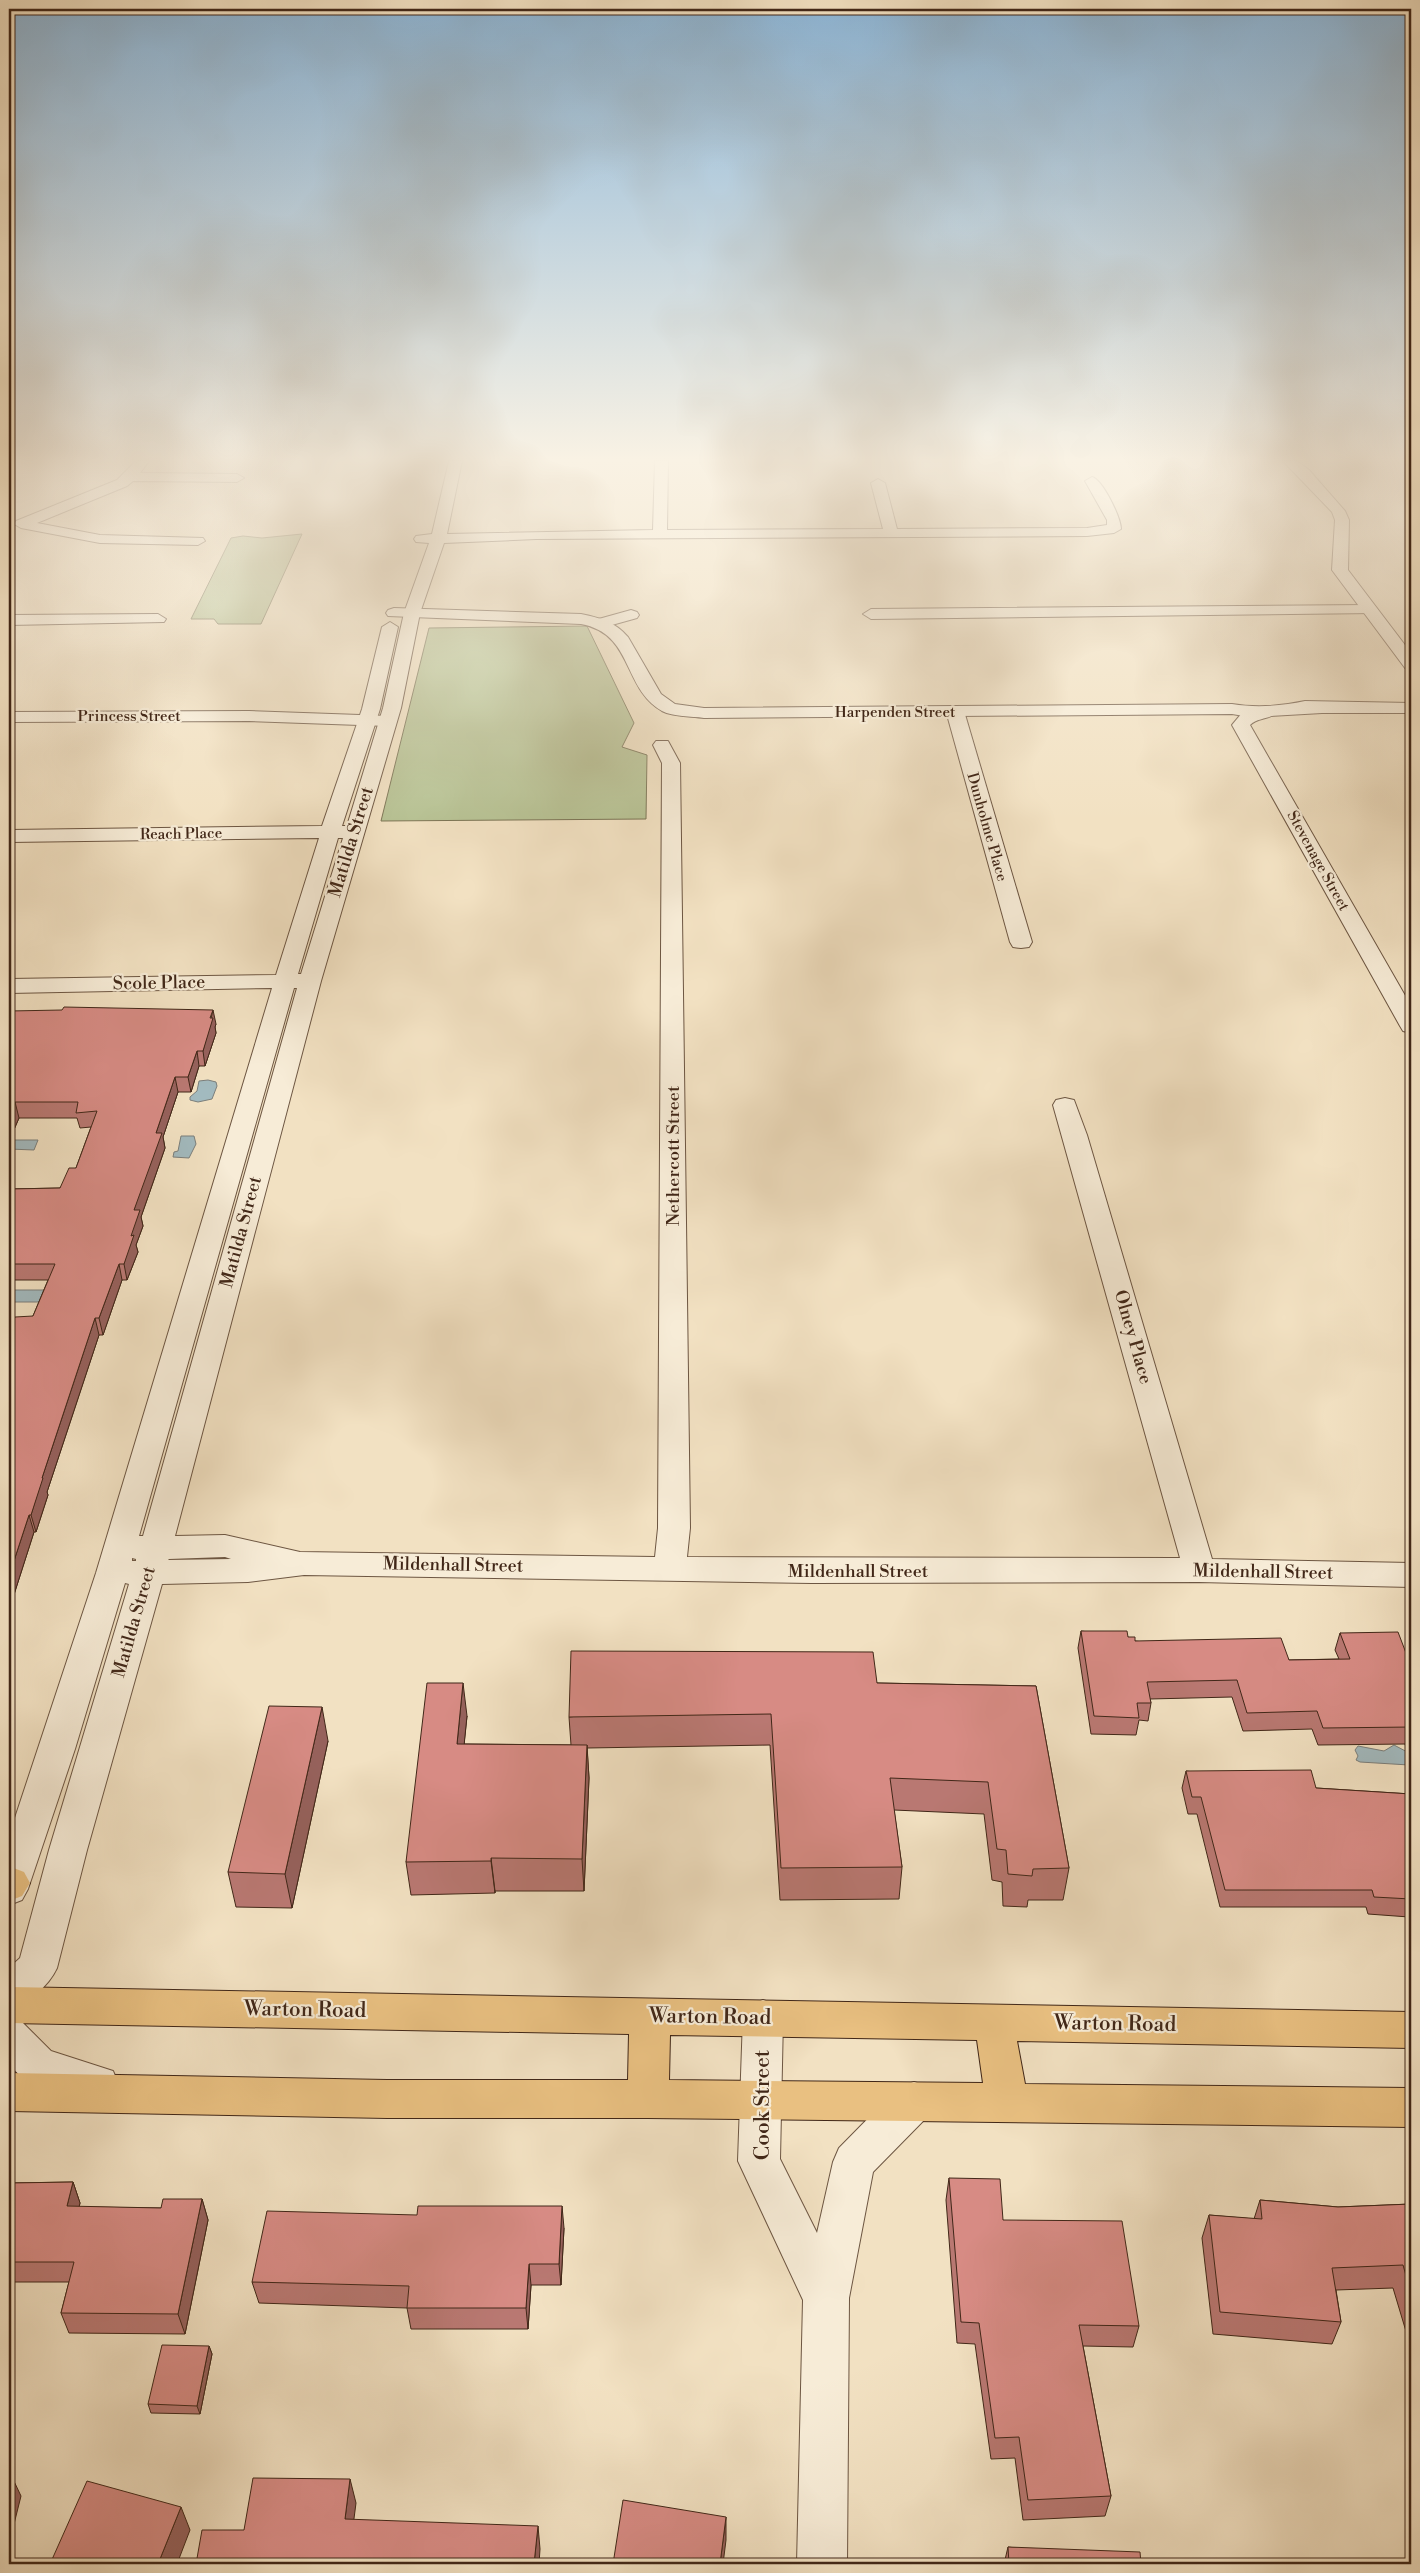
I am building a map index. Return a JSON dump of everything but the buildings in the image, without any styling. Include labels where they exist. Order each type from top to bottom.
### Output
[{"type":"main road","name":"Warton Road","points":[[9,2005],[1411,2030]]},
{"type":"main road","points":[[648,2099],[650,2016]]},
{"type":"main road","points":[[994,2022],[1007,2102]]},
{"type":"main road","points":[[9,2092],[387,2099],[914,2101],[1411,2108]]},
{"type":"street","name":"Matilda Street","points":[[9,1886],[57,1749],[298,981],[379,714],[402,617],[415,581]]},
{"type":"street","points":[[1348,581],[1411,664]]},
{"type":"street","points":[[871,614],[1370,610]]},
{"type":"street","points":[[402,617],[555,617],[601,624],[631,615]]},
{"type":"street","points":[[9,620],[158,619]]},
{"type":"street","name":"Harpenden Street","points":[[601,624],[615,632],[654,697],[670,708],[704,713],[954,711],[1248,717],[1270,711],[1322,708],[1411,708]]},
{"type":"street","name":"Harpenden Street","points":[[1236,717],[1245,706],[1300,705],[1322,708]]},
{"type":"street","name":"Dunholme Place","points":[[954,711],[1020,942]]},
{"type":"street","name":"Princess Street","points":[[9,717],[379,714]]},
{"type":"street","name":"Stevenage Street","points":[[1236,717],[1411,1026]]},
{"type":"street","name":"Nethercott Street","points":[[662,745],[671,763],[672,773],[674,1528],[670,1569]]},
{"type":"street","name":"Reach Place","points":[[9,836],[342,832]]},
{"type":"street","name":"Matilda Street","points":[[9,1992],[37,1968],[68,1850],[152,1560],[298,981]]},
{"type":"street","name":"Scole Place","points":[[9,986],[298,981]]},
{"type":"street","name":"Olney Place","points":[[1064,1105],[1075,1135],[1200,1570]]},
{"type":"street","name":"Mildenhall Street","points":[[116,1561],[152,1560],[248,1570],[304,1563],[812,1571],[1200,1570],[1411,1576]]},
{"type":"street","name":"Cook Street","points":[[763,2018],[759,2161],[826,2298]]},
{"type":"street","points":[[9,2036],[38,2066],[123,2093]]},
{"type":"street","name":"Cook Street","points":[[822,2564],[826,2298],[854,2162],[914,2101]]},
{"type":"green space","points":[[210,581],[281,581],[261,624],[218,624],[214,619],[191,619]]},
{"type":"green space","points":[[587,626],[634,723],[622,747],[647,755],[646,819],[381,821],[429,628]]},
{"type":"water","points":[[208,1080],[216,1082],[217,1086],[212,1099],[198,1102],[190,1100],[190,1097],[197,1091],[199,1081]]},
{"type":"water","points":[[181,1136],[194,1136],[196,1144],[189,1158],[173,1157],[174,1152],[178,1151]]},
{"type":"water","points":[[9,1140],[38,1140],[34,1150],[9,1149]]},
{"type":"water","points":[[9,1290],[45,1290],[40,1302],[9,1302]]},
{"type":"water","points":[[1394,1745],[1411,1754],[1411,1763],[1409,1765],[1360,1762],[1356,1760],[1358,1756],[1355,1750],[1358,1746],[1384,1751]]}]
